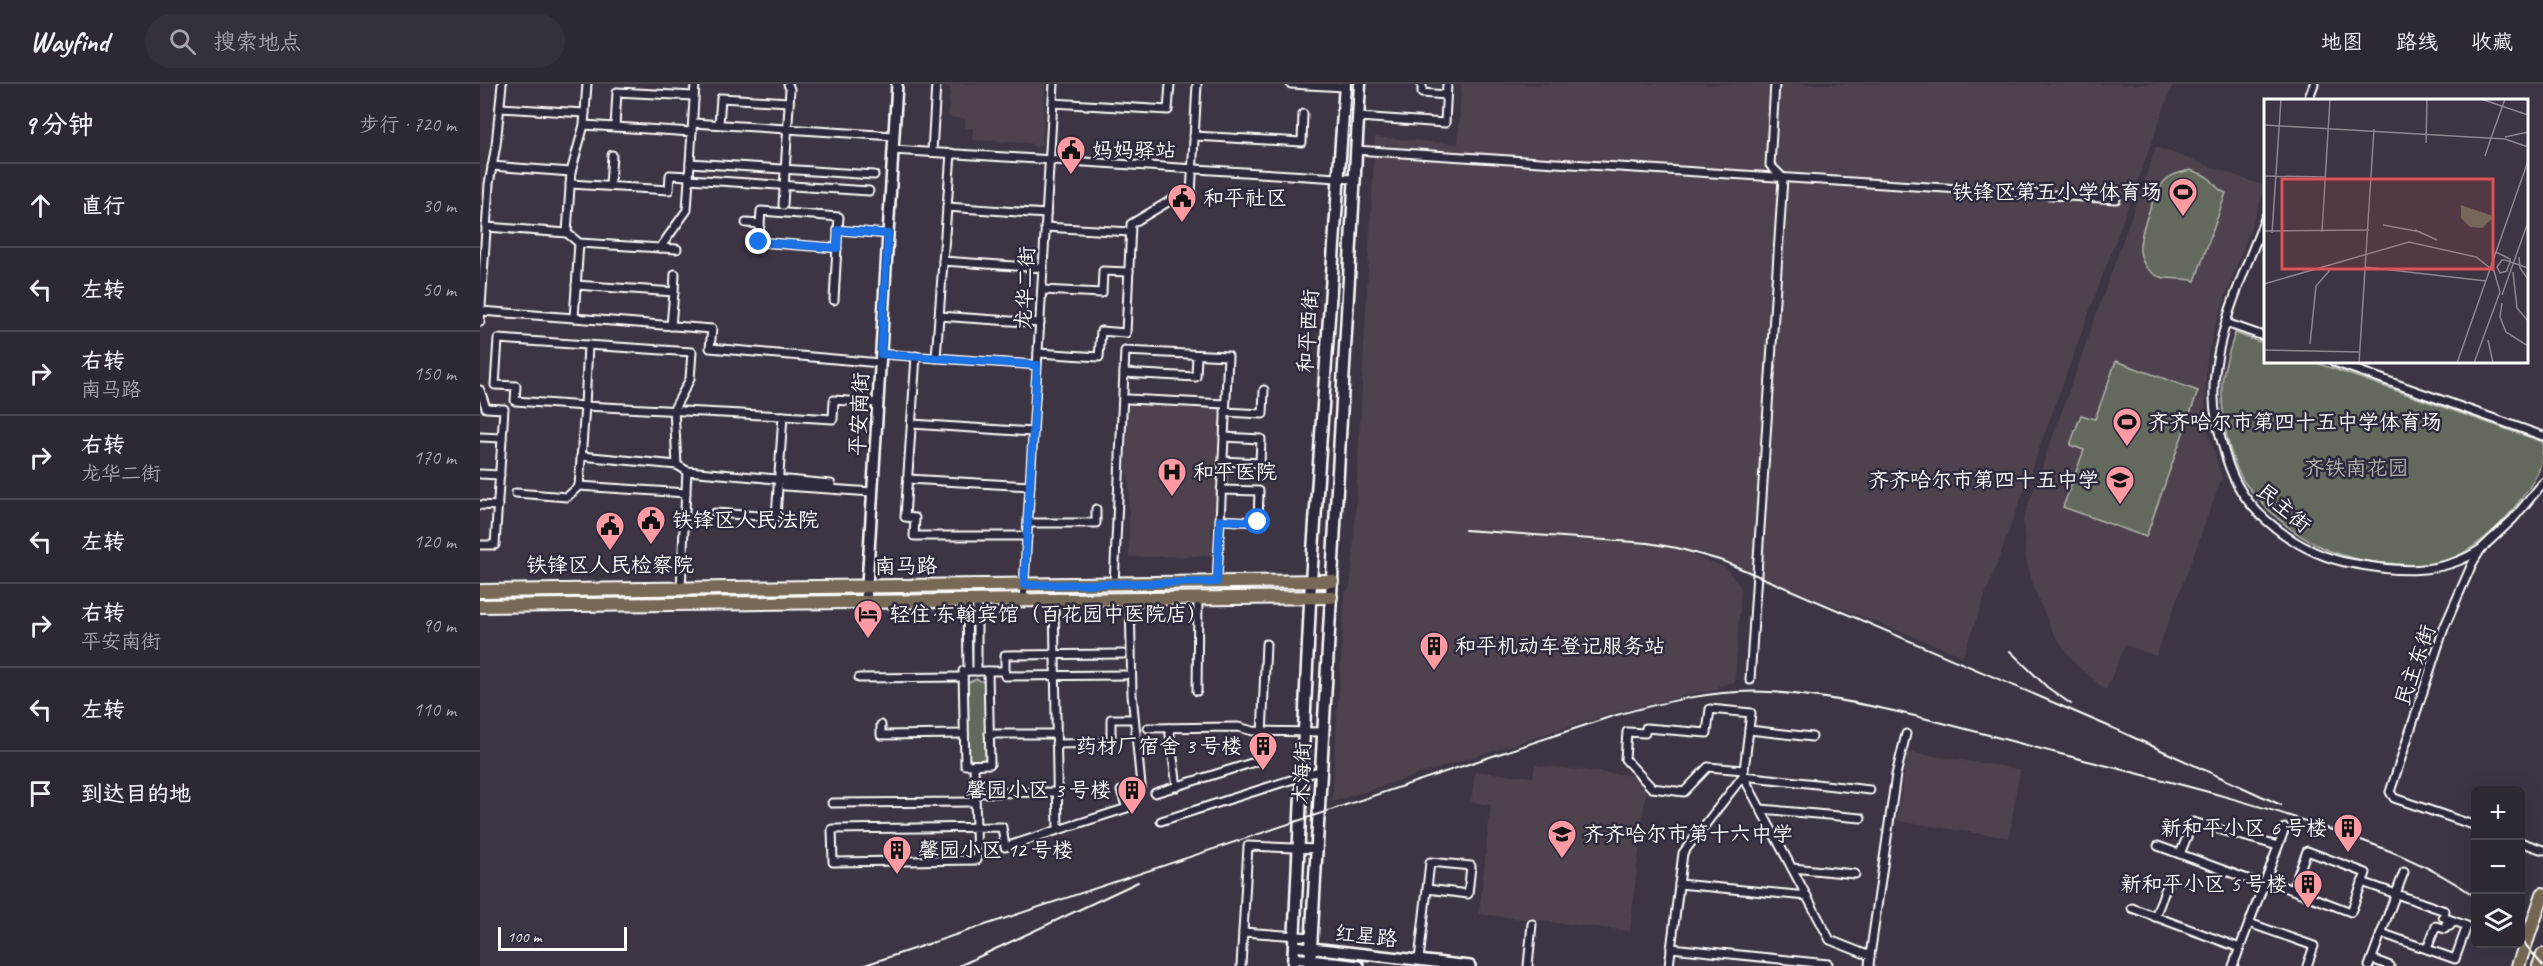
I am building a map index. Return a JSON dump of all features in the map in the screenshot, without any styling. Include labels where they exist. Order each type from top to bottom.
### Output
[{"type":"main road","name":"和平西街","points":[[1332,581],[1360,84]]},
{"type":"main road","name":"和平西街","points":[[1311,581],[1345,86]]},
{"type":"main road","name":"木海街","points":[[1294,962],[1311,581]]},
{"type":"main road","name":"南马路","points":[[480,591],[1332,581]]},
{"type":"main road","name":"木海街","points":[[1310,963],[1332,581]]},
{"type":"main road","name":"南马路","points":[[480,606],[1331,597]]},
{"type":"main road","points":[[2518,966],[2543,894]]},
{"type":"main road","points":[[2539,966],[2543,955]]},
{"type":"street","points":[[480,322],[484,224],[502,84]]},
{"type":"street","points":[[567,233],[571,172],[584,125],[586,84]]},
{"type":"street","points":[[660,248],[687,210],[695,84]]},
{"type":"street","points":[[783,205],[788,129],[788,84]]},
{"type":"street","name":"平安南街","points":[[866,602],[897,84]]},
{"type":"street","points":[[932,152],[936,84]]},
{"type":"street","name":"龙华二街","points":[[1023,601],[1054,84]]},
{"type":"street","points":[[1053,103],[1168,110],[1170,84]]},
{"type":"street","points":[[1038,353],[1099,357],[1101,332],[1126,333],[1131,224],[1173,199],[1191,194],[1197,84]]},
{"type":"street","points":[[1291,84],[1345,86]]},
{"type":"street","points":[[1422,84],[1422,93],[1446,95]]},
{"type":"street","points":[[1358,117],[1445,123],[1447,84]]},
{"type":"street","points":[[1749,680],[1783,178],[1770,165],[1775,84]]},
{"type":"street","points":[[2307,99],[2314,84]]},
{"type":"street","points":[[615,127],[617,92],[694,96]]},
{"type":"street","points":[[719,124],[721,98],[789,102]]},
{"type":"street","points":[[500,108],[585,113]]},
{"type":"street","points":[[1194,136],[1302,142],[1303,114]]},
{"type":"street","points":[[693,123],[894,136]]},
{"type":"street","points":[[584,125],[692,132]]},
{"type":"street","points":[[893,150],[1353,179]]},
{"type":"street","points":[[1355,150],[2116,199]]},
{"type":"street","points":[[936,358],[951,153]]},
{"type":"street","points":[[610,186],[612,155]]},
{"type":"street","points":[[690,163],[874,175]]},
{"type":"street","points":[[492,166],[571,172]]},
{"type":"street","points":[[570,184],[669,190],[670,175],[869,192]]},
{"type":"street","points":[[480,193],[488,194]]},
{"type":"street","points":[[947,207],[1046,214]]},
{"type":"street","points":[[834,300],[839,217],[761,211],[759,242],[837,248]]},
{"type":"street","name":"民主街","points":[[2264,219],[2226,323],[2216,373],[2214,398],[2217,423],[2227,466],[2240,493],[2256,511],[2302,547],[2334,560],[2398,571],[2439,568],[2465,560],[2481,549]]},
{"type":"street","points":[[746,223],[760,224]]},
{"type":"street","points":[[484,224],[567,233],[579,243],[677,249]]},
{"type":"street","points":[[1045,227],[1131,232]]},
{"type":"street","points":[[838,230],[888,234]]},
{"type":"street","points":[[574,318],[579,243]]},
{"type":"street","points":[[943,261],[1043,268]]},
{"type":"street","points":[[1042,290],[1102,293],[1103,271],[1128,272]]},
{"type":"street","points":[[671,326],[675,274]]},
{"type":"street","points":[[576,285],[674,292]]},
{"type":"street","points":[[481,311],[712,329],[710,348],[880,358],[916,356],[1037,365]]},
{"type":"street","points":[[939,316],[1040,323]]},
{"type":"street","points":[[2226,323],[2264,337]]},
{"type":"street","points":[[677,465],[674,409],[690,380],[692,352],[498,339],[495,385],[516,386],[515,401],[674,409],[832,419],[834,400],[878,403]]},
{"type":"street","points":[[516,493],[567,497],[579,486],[588,345]]},
{"type":"street","points":[[1114,584],[1125,351],[1228,356],[1217,582]]},
{"type":"street","points":[[1124,373],[1196,377],[1197,355]]},
{"type":"street","points":[[916,356],[905,517],[915,518],[914,536],[1027,536]]},
{"type":"street","points":[[2337,363],[2543,436]]},
{"type":"street","points":[[480,390],[486,408],[504,409],[495,545],[480,545]]},
{"type":"street","points":[[1128,399],[1263,414],[1264,390]]},
{"type":"street","points":[[715,513],[776,517],[783,416]]},
{"type":"street","points":[[912,424],[1033,432]]},
{"type":"street","points":[[480,437],[502,438]]},
{"type":"street","points":[[1222,461],[1260,463],[1262,440],[1224,438]]},
{"type":"street","points":[[581,456],[677,465],[687,471],[831,484]]},
{"type":"street","points":[[681,588],[687,471]]},
{"type":"street","points":[[480,474],[500,475]]},
{"type":"street","points":[[908,479],[1030,486]]},
{"type":"street","name":"民主东街","points":[[2471,825],[2394,798],[2390,792],[2444,628],[2481,549],[2513,519],[2543,483]]},
{"type":"street","points":[[579,486],[686,493]]},
{"type":"street","points":[[785,486],[872,492]]},
{"type":"street","points":[[1220,520],[1258,522],[1259,492],[1221,490]]},
{"type":"street","points":[[480,505],[498,506]]},
{"type":"street","points":[[1028,523],[1096,524],[1096,509]]},
{"type":"street","points":[[974,765],[975,802],[976,828],[977,860],[832,862],[832,829],[976,828],[1002,827],[1005,847],[1127,808],[1121,791],[1141,785],[1134,719],[1130,599]]},
{"type":"street","points":[[1197,691],[1198,599]]},
{"type":"street","points":[[1054,600],[1058,830]]},
{"type":"street","points":[[972,601],[977,671]]},
{"type":"street","points":[[972,601],[965,674],[964,765],[990,764],[988,674]]},
{"type":"street","points":[[1155,793],[1261,760],[1266,644]]},
{"type":"street","points":[[1005,674],[1005,655],[1124,654]]},
{"type":"street","points":[[859,678],[965,674],[977,671],[988,674],[1056,676],[1125,675]]},
{"type":"street","points":[[1669,966],[1683,853],[1744,773],[1751,713],[1710,709],[1707,733],[1646,728],[1645,733],[1627,732],[1625,759],[1652,788],[1684,792],[1708,767],[1744,773],[1870,790]]},
{"type":"street","points":[[1056,744],[1111,743],[1111,719],[1134,719]]},
{"type":"street","points":[[881,725],[881,735],[964,734]]},
{"type":"street","points":[[1148,728],[1238,727],[1262,731],[1323,732]]},
{"type":"street","points":[[1169,728],[1176,787]]},
{"type":"street","points":[[1749,730],[1812,737]]},
{"type":"street","points":[[989,734],[1056,734]]},
{"type":"street","points":[[1869,966],[1896,775],[1906,734]]},
{"type":"street","points":[[1161,821],[1322,770]]},
{"type":"street","points":[[1744,773],[1830,940],[1870,956]]},
{"type":"street","points":[[975,793],[1057,792]]},
{"type":"street","points":[[832,803],[975,802]]},
{"type":"street","points":[[1761,809],[1861,818]]},
{"type":"street","points":[[2180,854],[2193,822],[2278,846]]},
{"type":"street","points":[[2233,966],[2285,828]]},
{"type":"street","points":[[2525,844],[2543,850]]},
{"type":"street","points":[[1241,966],[1248,846],[1318,849]]},
{"type":"street","points":[[2158,846],[2351,912],[2366,873],[2307,851],[2292,890]]},
{"type":"street","points":[[1419,960],[1430,862],[1471,866],[1468,894],[1427,889]]},
{"type":"street","points":[[1792,868],[1855,874]]},
{"type":"street","points":[[2390,966],[2371,963],[2404,872]]},
{"type":"street","points":[[2155,917],[2169,879]]},
{"type":"street","points":[[2362,882],[2445,911],[2443,917],[2467,926],[2455,959],[2381,933]]},
{"type":"street","points":[[1679,884],[1807,896]]},
{"type":"street","points":[[2132,908],[2240,948]]},
{"type":"street","points":[[2427,949],[2436,926],[2445,929],[2446,924],[2450,926],[2452,921]]},
{"type":"street","points":[[2249,923],[2314,946],[2307,966]]},
{"type":"street","points":[[1528,966],[1532,924]]},
{"type":"street","points":[[1243,932],[1294,941]]},
{"type":"street","name":"红星路","points":[[1294,941],[1470,966]]},
{"type":"street","points":[[1671,948],[1828,964]]},
{"type":"street","name":"红星路","points":[[1294,962],[1359,966]]},
{"type":"shaded area","points":[[947,84],[1045,84],[1042,144],[1036,148],[1029,143],[972,140],[973,128],[965,128],[965,119],[948,117],[950,87],[947,87]]},
{"type":"shaded area","points":[[1461,84],[2173,84],[1963,656],[1723,563],[1676,549],[1725,567],[1741,588],[1735,682],[1718,686],[1719,690],[1691,694],[1603,716],[1332,802],[1345,592],[1350,588],[1353,559],[1375,137],[1458,144]]},
{"type":"shaded area","name":"齐齐哈尔市第四十五中学","points":[[2156,147],[2264,186],[2214,329],[2207,358],[2205,391],[2207,428],[2222,478],[2156,656],[2125,645],[2106,690],[2076,665],[2053,632],[2035,592],[2026,559],[2023,520]]},
{"type":"shaded area","name":"和平医院","points":[[1129,403],[1220,405],[1212,556],[1129,557],[1129,476],[1126,475]]},
{"type":"shaded area","points":[[1907,752],[2020,769],[2009,838],[1897,821]]},
{"type":"shaded area","name":"齐齐哈尔市第十六中学","points":[[1535,765],[1637,776],[1646,788],[1630,931],[1479,914],[1491,805],[1471,802],[1475,771],[1533,777]]},
{"type":"green space","name":"铁锋区第五小学体育场","points":[[2190,170],[2208,177],[2226,193],[2195,281],[2160,277],[2148,269],[2142,260],[2140,244],[2145,223],[2163,183],[2176,174]]},
{"type":"green space","name":"齐铁南花园","points":[[2235,333],[2264,344],[2264,363],[2317,363],[2543,442],[2540,468],[2529,488],[2502,522],[2484,539],[2451,559],[2430,565],[2420,565],[2379,563],[2341,555],[2292,530],[2262,503],[2242,479],[2233,458],[2224,422],[2222,386]]},
{"type":"green space","name":"齐齐哈尔市第四十五中学体育场","points":[[2116,361],[2198,391],[2146,537],[2063,507],[2084,450],[2070,445],[2081,415],[2095,419]]},
{"type":"green space","points":[[976,679],[984,682],[986,758],[977,763],[968,758],[967,683]]},
{"type":"railway","points":[[1465,530],[1648,543],[1677,548],[1723,561],[2115,729],[2281,805]]},
{"type":"railway","points":[[2010,651],[2047,687],[2071,704]]},
{"type":"railway","points":[[862,966],[1613,716],[1690,698],[1749,692],[1806,695],[1878,708],[2230,798],[2298,818],[2388,850],[2442,875],[2471,894]]},
{"type":"railway","points":[[959,966],[1138,882]]},
{"type":"railway","points":[[2525,944],[2543,966]]},
{"type":"place","name":"妈妈驿站","points":[[1071,176]]},
{"type":"place","name":"铁锋区第五小学体育场","points":[[2183,218]]},
{"type":"place","name":"和平社区","points":[[1182,224]]},
{"type":"place","name":"齐齐哈尔市第四十五中学体育场","points":[[2127,448]]},
{"type":"place","name":"和平医院","points":[[1172,498]]},
{"type":"place","name":"齐齐哈尔市第四十五中学","points":[[2120,506]]},
{"type":"place","name":"铁锋区人民法院","points":[[651,546]]},
{"type":"place","name":"铁锋区人民检察院","points":[[610,552]]},
{"type":"place","name":"轻住·东翰宾馆（百花园中医院店）","points":[[868,640]]},
{"type":"place","name":"和平机动车登记服务站","points":[[1434,672]]},
{"type":"place","name":"药材厂宿舍 3 号楼","points":[[1263,772]]},
{"type":"place","name":"馨园小区 3 号楼","points":[[1132,816]]},
{"type":"place","name":"新和平小区 6 号楼","points":[[2348,854]]},
{"type":"place","name":"齐齐哈尔市第十六中学","points":[[1562,860]]},
{"type":"place","name":"馨园小区 12 号楼","points":[[897,876]]},
{"type":"place","name":"新和平小区 5 号楼","points":[[2308,910]]},
{"type":"route","points":[[759,242],[837,248],[838,230],[888,234],[881,354],[1037,365],[1024,585],[1217,582],[1220,520],[1258,522]]}]
